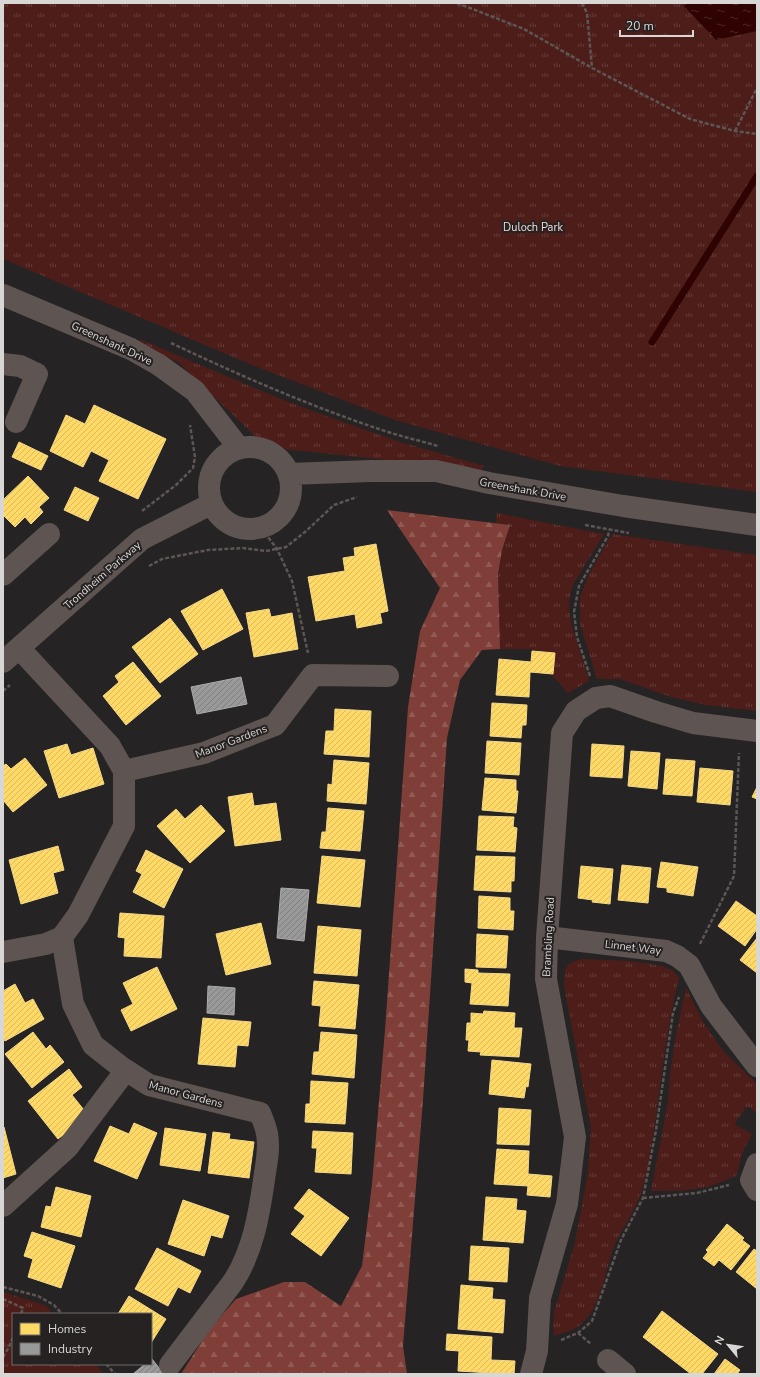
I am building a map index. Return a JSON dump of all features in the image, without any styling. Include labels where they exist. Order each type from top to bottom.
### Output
[{"type":"street","name":"Greenshank Drive","points":[[3,295],[131,349],[159,365],[195,392],[238,448]]},
{"type":"street","points":[[3,364],[20,366],[37,374],[16,422]]},
{"type":"street","points":[[251,446],[274,454],[283,463],[289,474],[291,487],[289,500],[283,512],[274,522],[261,528],[249,530],[237,528],[226,522],[217,514],[211,504],[208,490],[210,476],[216,464],[226,454],[238,448],[251,446]]},
{"type":"street","name":"Greenshank Drive","points":[[289,474],[371,471],[436,471],[489,483],[616,505],[757,525]]},
{"type":"street","name":"Trondheim Parkway","points":[[11,655],[142,539],[211,504]]},
{"type":"street","points":[[3,575],[48,534]]},
{"type":"street","points":[[3,952],[46,944],[62,937],[78,915],[124,826],[124,771],[110,746],[34,664],[11,655]]},
{"type":"street","points":[[313,675],[388,676]]},
{"type":"street","name":"Manor Gardens","points":[[124,771],[204,753],[274,725],[313,675]]},
{"type":"street","points":[[604,697],[610,696],[693,723],[748,730]]},
{"type":"street","name":"Brambling Road","points":[[531,1374],[537,1351],[540,1298],[567,1204],[575,1137],[546,979],[547,937],[562,733],[576,711],[596,698],[604,697]]},
{"type":"street","name":"Manor Gardens","points":[[62,937],[73,1004],[93,1045],[149,1085],[260,1113],[267,1132],[268,1151],[259,1214],[242,1268],[170,1365]]},
{"type":"street","name":"Linnet Way","points":[[547,937],[666,951],[678,956],[689,965],[711,1006],[757,1066]]},
{"type":"street","points":[[3,1206],[68,1147],[126,1070]]},
{"type":"street","points":[[608,1360],[625,1374]]},
{"type":"path","points":[[457,3],[524,29],[592,68],[690,119],[735,131],[757,134]]},
{"type":"path","points":[[582,3],[588,13],[592,68]]},
{"type":"path","points":[[735,131],[757,88]]},
{"type":"path","points":[[167,341],[236,374],[298,400],[386,432],[444,448]]},
{"type":"path","points":[[162,559],[152,534],[138,514],[176,485],[193,468],[195,457],[189,420]]},
{"type":"path","points":[[143,570],[162,559],[208,550],[243,548],[266,551],[286,546],[305,532],[334,505],[360,496]]},
{"type":"path","points":[[261,528],[277,548],[292,581],[313,675]]},
{"type":"path","points":[[604,697],[592,682],[577,637],[574,612],[579,586],[608,536],[608,530]]},
{"type":"path","points":[[3,691],[34,664]]},
{"type":"path","points":[[537,1351],[578,1332],[592,1321],[621,1240],[643,1198],[656,1130],[673,1013],[689,965],[734,876],[748,730]]},
{"type":"path","points":[[643,1198],[697,1193],[755,1178]]},
{"type":"path","points":[[3,1287],[38,1296],[54,1305],[61,1313]]},
{"type":"path","points":[[3,1299],[24,1308],[22,1313]]},
{"type":"path","points":[[3,1357],[12,1340]]},
{"type":"path","points":[[107,1365],[115,1374]]},
{"type":"green space","name":"Duloch Park","points":[[3,3],[757,3],[757,492],[560,466],[395,420],[252,365],[3,259]]},
{"type":"green space","points":[[139,339],[276,397],[318,413],[400,442],[484,466],[482,470],[283,449],[258,439],[178,362],[137,344]]},
{"type":"green space","points":[[387,510],[510,525],[502,550],[498,574],[500,649],[482,650],[460,680],[447,738],[423,1100],[403,1346],[407,1374],[181,1374],[209,1330],[236,1299],[284,1282],[305,1282],[341,1306],[362,1266],[372,1184],[385,1030],[408,707],[420,631],[440,588]]},
{"type":"green space","points":[[497,513],[604,534],[575,581],[572,589],[569,603],[572,625],[589,681],[568,693],[551,674],[552,653],[529,649],[500,649],[498,574],[502,550],[510,525],[496,523]]},
{"type":"green space","points":[[612,534],[757,555],[757,711],[706,705],[671,697],[620,679],[597,679],[580,624],[580,597],[589,574]]},
{"type":"green space","points":[[582,959],[629,961],[655,965],[665,967],[673,971],[679,978],[667,1039],[644,1184],[632,1213],[613,1249],[601,1290],[592,1310],[577,1328],[554,1336],[554,1312],[574,1246],[588,1171],[591,1128],[564,986],[565,971],[568,965]]},
{"type":"green space","points":[[686,988],[703,1022],[724,1052],[757,1084],[757,1113],[749,1107],[746,1107],[735,1123],[752,1134],[744,1149],[736,1176],[708,1187],[678,1191],[651,1191],[668,1102],[670,1074],[676,1034]]},
{"type":"green space","points":[[3,1292],[45,1305],[52,1313],[12,1313],[12,1365],[96,1365],[104,1374],[3,1374]]},
{"type":"water","points":[[681,3],[757,3],[757,31],[716,40]]},
{"type":"building: Homes","points":[[94,405],[166,439],[138,499],[99,481],[109,460],[91,451],[83,467],[50,451],[66,415],[85,424]]},
{"type":"building: Homes","points":[[19,442],[48,456],[41,470],[12,457]]},
{"type":"building: Homes","points":[[28,476],[49,498],[39,507],[43,512],[31,524],[25,517],[15,527],[3,515],[3,500]]},
{"type":"building: Homes","points":[[75,487],[99,498],[88,521],[64,510]]},
{"type":"building: Homes","points":[[376,544],[388,611],[380,613],[382,623],[357,628],[355,614],[316,621],[308,577],[345,571],[343,558],[355,556],[354,548]]},
{"type":"building: Homes","points":[[222,589],[243,629],[203,650],[181,611]]},
{"type":"building: Homes","points":[[269,609],[271,617],[292,613],[298,649],[254,657],[246,613]]},
{"type":"building: Homes","points":[[170,618],[198,654],[160,683],[132,647]]},
{"type":"building: Homes","points":[[532,651],[555,653],[553,674],[530,672],[529,697],[496,695],[499,659],[531,662]]},
{"type":"building: Homes","points":[[133,662],[161,696],[126,725],[103,696],[119,682],[115,676]]},
{"type":"building: Homes","points":[[492,703],[527,705],[526,725],[522,725],[521,738],[490,736]]},
{"type":"building: Homes","points":[[335,709],[371,711],[369,757],[324,754],[326,731],[334,731]]},
{"type":"building: Homes","points":[[487,741],[521,743],[519,775],[485,773]]},
{"type":"building: Homes","points":[[67,744],[71,755],[93,748],[104,784],[59,798],[44,751]]},
{"type":"building: Homes","points":[[592,744],[624,746],[622,778],[590,776]]},
{"type":"building: Homes","points":[[631,751],[660,753],[657,789],[628,786]]},
{"type":"building: Homes","points":[[25,758],[47,785],[13,812],[3,800],[3,766],[6,764],[11,769]]},
{"type":"building: Homes","points":[[666,759],[695,761],[692,796],[663,794]]},
{"type":"building: Homes","points":[[334,760],[369,763],[366,804],[327,801],[328,784],[332,785]]},
{"type":"building: Homes","points":[[700,768],[733,771],[730,805],[697,802]]},
{"type":"building: Homes","points":[[485,778],[516,780],[516,791],[518,791],[516,813],[482,810]]},
{"type":"building: Homes","points":[[757,787],[757,799],[752,797]]},
{"type":"building: Homes","points":[[252,793],[254,806],[276,803],[281,840],[235,846],[228,797]]},
{"type":"building: Homes","points":[[201,805],[225,831],[190,863],[157,826],[176,809],[185,819]]},
{"type":"building: Homes","points":[[328,808],[364,811],[360,851],[320,848],[322,832],[326,832]]},
{"type":"building: Homes","points":[[479,816],[514,817],[513,827],[517,828],[515,852],[477,850]]},
{"type":"building: Homes","points":[[58,846],[64,870],[53,873],[58,893],[21,904],[9,860]]},
{"type":"building: Homes","points":[[146,850],[183,869],[164,908],[133,892],[142,874],[136,871]]},
{"type":"building: Homes","points":[[322,856],[365,860],[360,907],[317,903]]},
{"type":"building: Homes","points":[[476,856],[515,857],[514,881],[511,881],[511,892],[474,890]]},
{"type":"building: Homes","points":[[661,862],[698,867],[693,896],[667,892],[667,888],[657,887]]},
{"type":"building: Homes","points":[[622,865],[651,868],[648,903],[618,900]]},
{"type":"building: Homes","points":[[581,866],[613,869],[610,904],[592,902],[593,900],[578,898]]},
{"type":"building: Homes","points":[[479,896],[510,898],[510,911],[514,911],[513,930],[478,928]]},
{"type":"building: Homes","points":[[736,901],[757,916],[757,929],[745,946],[718,926]]},
{"type":"building: Homes","points":[[120,913],[164,916],[161,958],[124,956],[125,938],[118,937]]},
{"type":"building: Homes","points":[[261,923],[271,964],[226,975],[216,934]]},
{"type":"building: Homes","points":[[318,926],[361,930],[357,976],[314,973]]},
{"type":"building: Homes","points":[[477,934],[508,936],[506,968],[476,967]]},
{"type":"building: Homes","points":[[757,938],[757,973],[740,960]]},
{"type":"building: Homes","points":[[157,967],[177,1009],[131,1031],[121,1010],[133,1004],[123,983]]},
{"type":"building: Homes","points":[[465,969],[478,970],[478,973],[510,974],[508,1006],[470,1004],[472,983],[465,982]]},
{"type":"building: Homes","points":[[314,981],[359,985],[355,1029],[319,1026],[321,1006],[312,1005]]},
{"type":"building: Homes","points":[[15,984],[25,1003],[33,999],[44,1019],[5,1041],[3,1038],[3,991]]},
{"type":"building: Homes","points":[[484,1011],[515,1013],[514,1028],[522,1028],[519,1057],[480,1055],[481,1052],[468,1051],[469,1040],[466,1040],[467,1023],[471,1023],[471,1013],[483,1014]]},
{"type":"building: Homes","points":[[203,1018],[251,1022],[248,1046],[237,1045],[235,1067],[198,1064]]},
{"type":"building: Homes","points":[[33,1032],[46,1049],[50,1045],[64,1062],[32,1088],[5,1054]]},
{"type":"building: Homes","points":[[321,1032],[357,1035],[354,1078],[312,1074],[314,1052],[319,1052]]},
{"type":"building: Homes","points":[[492,1060],[531,1064],[528,1087],[526,1086],[524,1098],[489,1094]]},
{"type":"building: Homes","points":[[69,1069],[82,1087],[72,1095],[88,1115],[58,1139],[28,1101]]},
{"type":"building: Homes","points":[[311,1081],[348,1083],[345,1124],[305,1122],[306,1104],[310,1104]]},
{"type":"building: Homes","points":[[499,1108],[531,1110],[529,1145],[497,1144]]},
{"type":"building: Homes","points":[[134,1123],[157,1133],[137,1179],[94,1161],[110,1126],[129,1134]]},
{"type":"building: Homes","points":[[3,1127],[16,1174],[3,1178]]},
{"type":"building: Homes","points":[[165,1128],[206,1134],[200,1171],[160,1165]]},
{"type":"building: Homes","points":[[313,1131],[353,1133],[351,1174],[315,1172],[317,1148],[312,1148]]},
{"type":"building: Homes","points":[[213,1132],[230,1134],[229,1139],[254,1142],[249,1178],[208,1173]]},
{"type":"building: Homes","points":[[497,1149],[529,1151],[528,1174],[552,1176],[550,1197],[527,1195],[528,1186],[494,1184]]},
{"type":"building: Homes","points":[[56,1187],[91,1196],[81,1237],[41,1227],[46,1206],[51,1207]]},
{"type":"building: Homes","points":[[309,1189],[349,1218],[321,1256],[291,1234],[305,1216],[294,1208]]},
{"type":"building: Homes","points":[[486,1197],[517,1199],[516,1210],[526,1211],[523,1243],[483,1240]]},
{"type":"building: Homes","points":[[183,1200],[229,1216],[222,1238],[211,1235],[204,1256],[168,1244]]},
{"type":"building: Homes","points":[[727,1224],[744,1238],[742,1240],[750,1246],[731,1270],[719,1260],[714,1266],[703,1258],[708,1252],[706,1250]]},
{"type":"building: Homes","points":[[32,1232],[75,1246],[61,1288],[28,1277],[33,1259],[24,1256]]},
{"type":"building: Homes","points":[[471,1246],[509,1248],[507,1282],[469,1280]]},
{"type":"building: Homes","points":[[157,1248],[201,1271],[190,1293],[178,1287],[168,1306],[135,1289]]},
{"type":"building: Homes","points":[[754,1249],[757,1251],[757,1289],[736,1272]]},
{"type":"building: Homes","points":[[461,1285],[493,1288],[492,1299],[505,1300],[503,1333],[458,1329]]},
{"type":"building: Homes","points":[[129,1296],[166,1319],[152,1341],[152,1313],[119,1313]]},
{"type":"building: Homes","points":[[662,1311],[718,1354],[702,1374],[691,1374],[643,1337]]},
{"type":"building: Homes","points":[[447,1334],[492,1337],[491,1360],[515,1361],[514,1374],[490,1374],[491,1373],[458,1371],[459,1351],[446,1350]]},
{"type":"building: Homes","points":[[725,1359],[740,1370],[737,1374],[714,1374]]},
{"type":"building: Industry","points":[[241,677],[247,704],[197,714],[191,687]]},
{"type":"building: Industry","points":[[281,888],[309,890],[304,941],[277,938]]},
{"type":"building: Industry","points":[[208,986],[235,988],[234,1015],[207,1013]]},
{"type":"building: Industry","points":[[152,1359],[164,1374],[133,1374],[144,1365],[152,1365]]},
{"type":"waterway","points":[[652,342],[757,176]]}]
